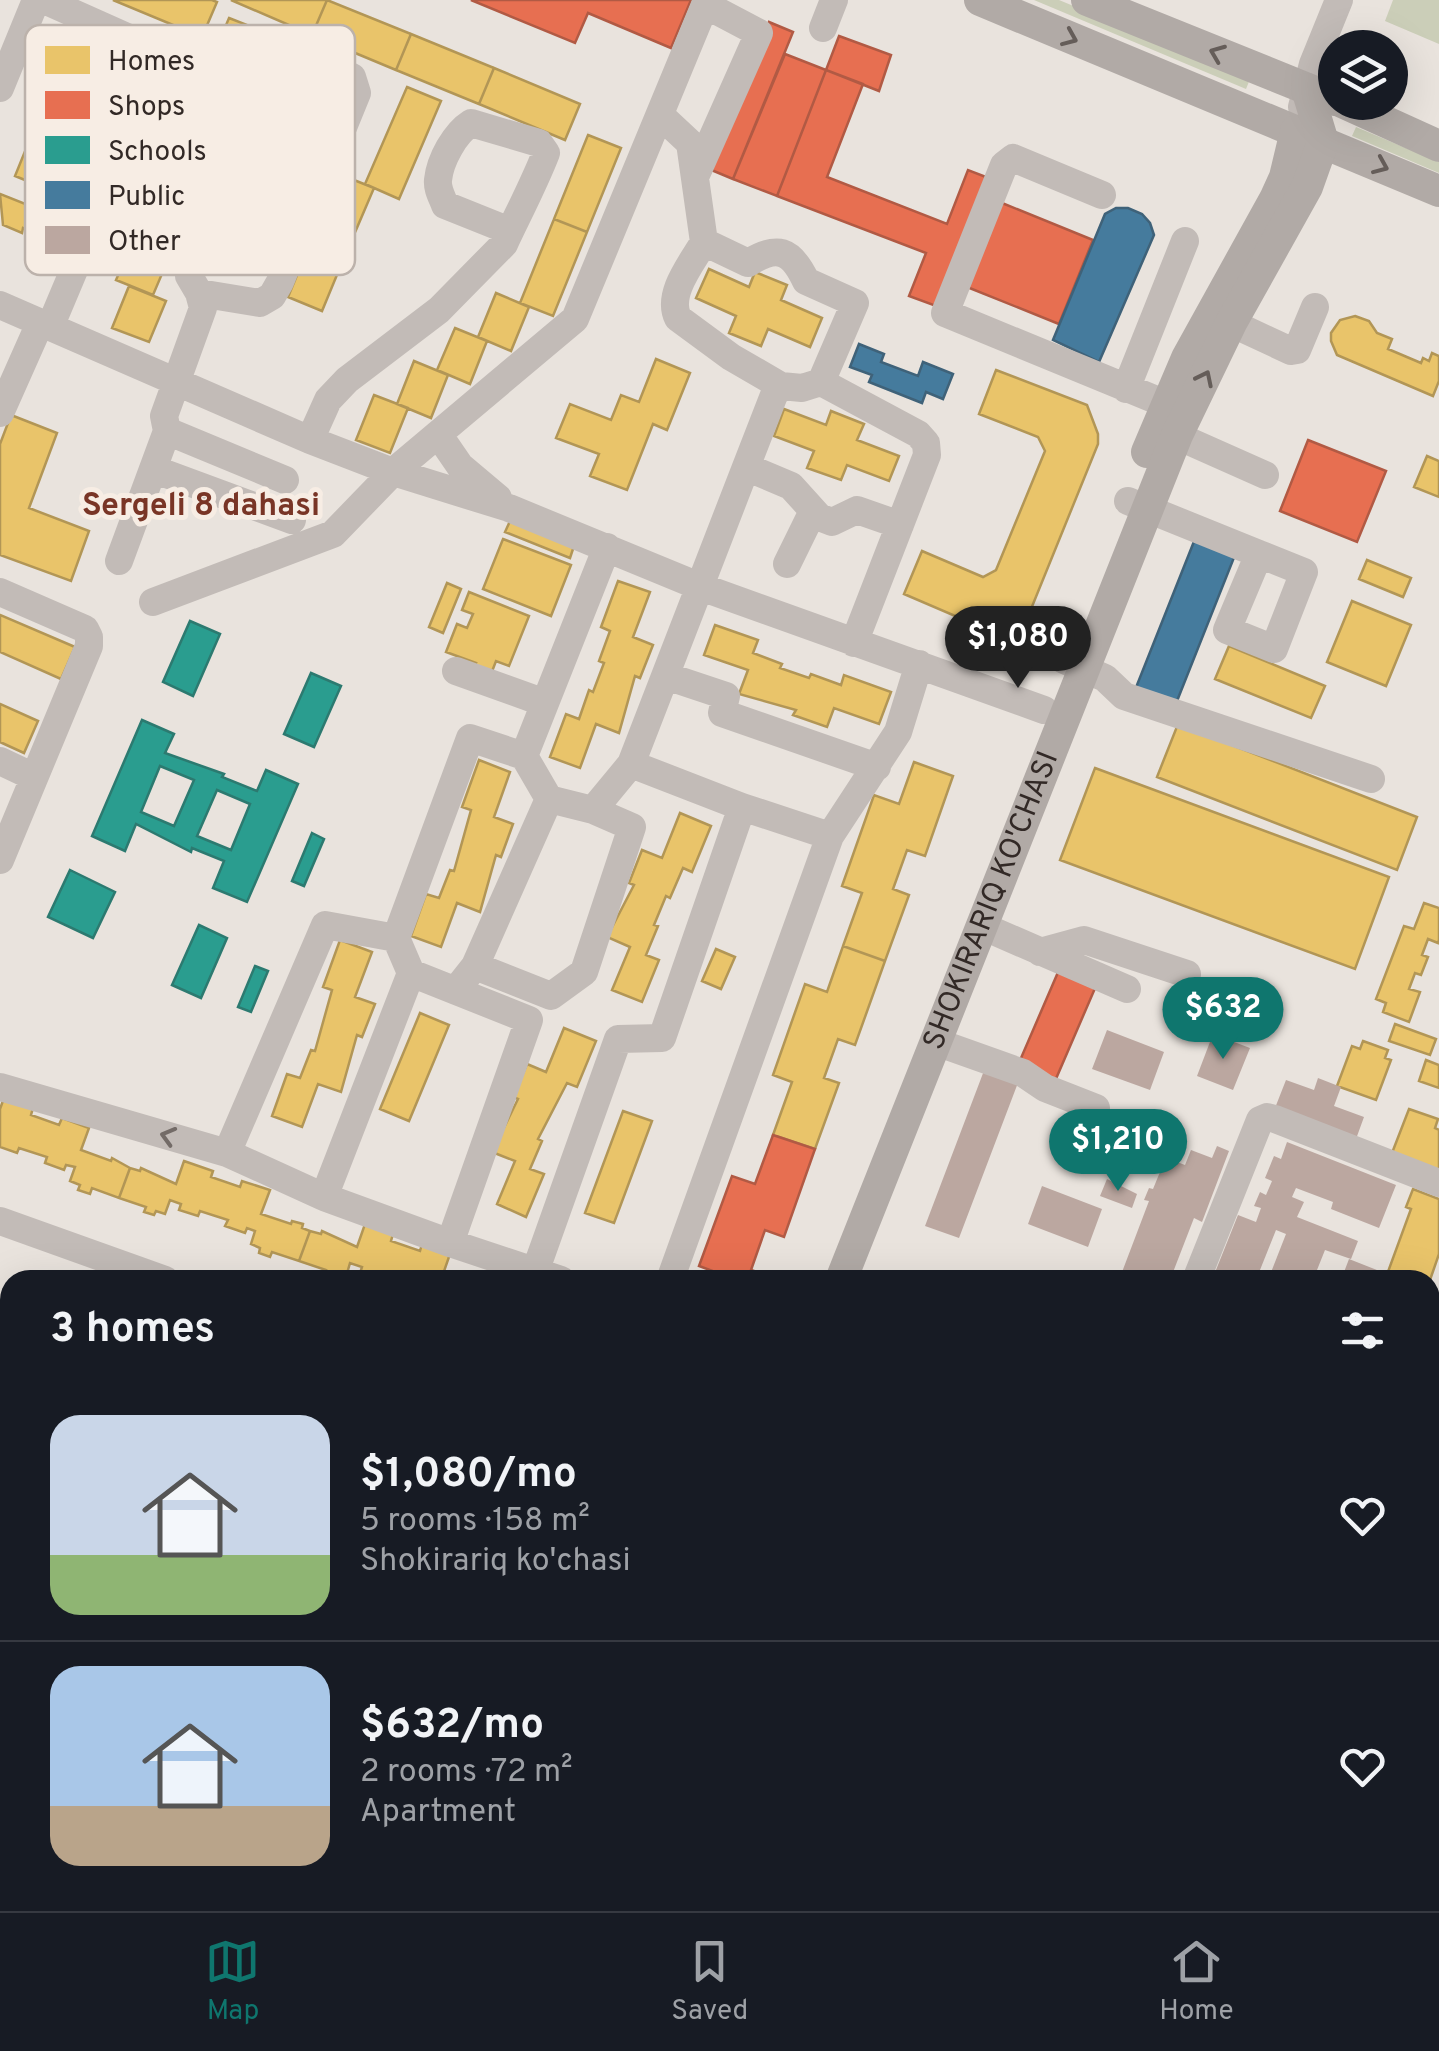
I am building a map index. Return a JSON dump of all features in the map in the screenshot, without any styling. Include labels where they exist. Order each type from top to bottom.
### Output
[{"type":"main road","points":[[980,0],[1439,191]]},
{"type":"main road","points":[[1087,0],[1318,93]]},
{"type":"main road","name":"SHOKIRARIQ KO'CHASI","points":[[1167,422],[1231,323],[1296,210],[1318,105]]},
{"type":"main road","points":[[1382,120],[1439,146]]},
{"type":"main road","name":"SHOKIRARIQ KO'CHASI","points":[[845,1270],[982,926],[1074,664],[1138,505],[1187,358],[1310,136]]},
{"type":"main road","name":"SHOKIRARIQ KO'CHASI","points":[[822,1270],[1044,710],[1074,664]]},
{"type":"street","points":[[26,25],[36,0]]},
{"type":"street","points":[[44,0],[100,25]]},
{"type":"street","points":[[823,28],[834,0]]},
{"type":"street","points":[[1326,30],[1339,0]]},
{"type":"street","points":[[153,602],[333,534],[393,472],[575,318],[706,2],[758,33],[695,177]]},
{"type":"street","points":[[0,88],[25,27]]},
{"type":"street","points":[[1318,50],[1312,64],[1318,84]]},
{"type":"street","points":[[660,115],[690,143],[704,242],[678,289],[673,308],[678,318],[731,357],[781,386],[802,388],[821,382],[918,434],[926,443],[927,455],[854,643]]},
{"type":"street","points":[[1102,195],[1013,158],[1004,164],[946,313],[1126,389],[1167,422],[1265,475]]},
{"type":"street","points":[[310,440],[328,400],[337,390],[451,298],[504,244],[510,232]]},
{"type":"street","points":[[1126,389],[1186,241]]},
{"type":"street","points":[[704,242],[748,263],[767,251],[786,254],[806,280],[856,304],[821,382]]},
{"type":"street","points":[[0,413],[67,275]]},
{"type":"street","points":[[119,561],[167,431],[164,416],[203,308],[189,275]]},
{"type":"street","points":[[199,293],[260,303],[272,296],[283,275]]},
{"type":"street","points":[[0,304],[310,440],[393,472],[509,508],[701,587],[1044,710]]},
{"type":"street","points":[[1231,323],[1291,351],[1297,350],[1315,307]]},
{"type":"street","points":[[592,810],[631,764],[774,395],[781,386]]},
{"type":"street","points":[[167,431],[285,480]]},
{"type":"street","points":[[438,434],[460,466],[509,508]]},
{"type":"street","points":[[746,467],[791,486],[819,517],[832,522],[858,510],[900,525]]},
{"type":"street","points":[[153,469],[292,520]]},
{"type":"street","points":[[1138,505],[1259,554]]},
{"type":"street","points":[[787,564],[813,510]]},
{"type":"street","points":[[524,756],[607,547]]},
{"type":"street","points":[[0,592],[85,629],[89,636],[89,646],[0,860]]},
{"type":"street","points":[[674,1270],[830,836],[898,732],[919,664]]},
{"type":"street","points":[[1074,664],[1104,678],[1124,696],[1370,779]]},
{"type":"street","points":[[456,670],[545,703]]},
{"type":"street","points":[[666,676],[726,696],[722,713],[877,767]]},
{"type":"street","points":[[324,1197],[411,973],[396,938],[470,738],[524,756],[549,799],[592,810],[632,827],[584,972],[551,996],[475,966]]},
{"type":"street","points":[[0,761],[34,777]]},
{"type":"street","points":[[631,764],[830,836]]},
{"type":"street","points":[[456,990],[475,966],[549,799]]},
{"type":"street","points":[[550,1270],[618,1040],[662,1038],[742,807]]},
{"type":"street","points":[[227,1153],[325,924],[396,938]]},
{"type":"street","points":[[982,926],[1127,989]]},
{"type":"street","points":[[1040,952],[1084,940],[1187,974]]},
{"type":"street","points":[[411,973],[529,1020],[450,1243]]},
{"type":"street","points":[[936,1042],[1023,1074],[1045,1088],[1096,1108]]},
{"type":"street","points":[[0,1087],[227,1153],[324,1197],[530,1270]]},
{"type":"street","points":[[1200,1270],[1260,1120],[1268,1117],[1439,1183]]},
{"type":"street","points":[[0,1221],[137,1270]]},
{"type":"green space","points":[[1034,0],[1059,0],[1250,79],[1246,89]]},
{"type":"green space","points":[[1393,0],[1439,0],[1439,44],[1408,30],[1385,21]]},
{"type":"green space","points":[[1356,127],[1439,162],[1439,173],[1352,136]]},
{"type":"building: Homes","points":[[113,0],[217,2],[207,25],[173,25]]},
{"type":"building: Homes","points":[[231,0],[327,0],[316,25],[289,25]]},
{"type":"building: Homes","points":[[327,0],[411,34],[396,70],[355,53],[355,25],[316,25]]},
{"type":"building: Homes","points":[[229,18],[247,25],[226,25]]},
{"type":"building: Homes","points":[[411,34],[494,68],[479,104],[396,70]]},
{"type":"building: Homes","points":[[494,68],[580,104],[565,140],[479,104]]},
{"type":"building: Homes","points":[[407,87],[441,101],[399,199],[365,184]]},
{"type":"building: Homes","points":[[588,135],[621,148],[587,232],[554,219]]},
{"type":"building: Homes","points":[[25,151],[25,180],[15,176]]},
{"type":"building: Homes","points":[[355,180],[374,188],[355,230]]},
{"type":"building: Homes","points":[[0,194],[25,204],[22,233],[3,225]]},
{"type":"building: Homes","points":[[554,219],[587,232],[553,316],[520,303]]},
{"type":"building: Homes","points":[[709,269],[749,287],[755,272],[787,285],[781,300],[822,318],[810,347],[768,329],[761,346],[729,333],[736,316],[696,298]]},
{"type":"building: Homes","points":[[118,275],[162,275],[153,295],[116,280]]},
{"type":"building: Homes","points":[[297,275],[337,275],[322,311],[288,297]]},
{"type":"building: Homes","points":[[129,286],[166,301],[149,342],[112,328]]},
{"type":"building: Homes","points":[[496,293],[529,307],[511,351],[478,337]]},
{"type":"building: Homes","points":[[1355,316],[1369,321],[1377,333],[1392,339],[1388,349],[1421,363],[1423,358],[1429,361],[1432,353],[1439,356],[1439,381],[1433,396],[1337,355],[1331,333],[1340,320]]},
{"type":"building: Homes","points":[[455,328],[487,341],[470,384],[437,370]]},
{"type":"building: Homes","points":[[656,359],[690,373],[667,430],[653,424],[627,490],[590,476],[599,454],[556,438],[570,404],[611,420],[621,395],[639,402]]},
{"type":"building: Homes","points":[[414,361],[448,375],[431,418],[397,404]]},
{"type":"building: Homes","points":[[996,370],[1087,405],[1098,444],[1029,614],[1012,627],[990,631],[904,594],[922,551],[983,577],[996,570],[1045,451],[1038,437],[979,414]]},
{"type":"building: Homes","points":[[374,395],[408,408],[390,453],[356,440]]},
{"type":"building: Homes","points":[[784,409],[826,425],[831,411],[864,424],[857,440],[899,456],[889,481],[847,465],[841,480],[807,468],[814,451],[774,436]]},
{"type":"building: Homes","points":[[11,415],[57,433],[29,508],[89,531],[71,581],[0,555],[0,444]]},
{"type":"building: Homes","points":[[1427,456],[1439,461],[1439,497],[1414,487]]},
{"type":"building: Homes","points":[[510,521],[574,546],[570,558],[505,532]]},
{"type":"building: Homes","points":[[503,539],[571,565],[551,616],[483,589]]},
{"type":"building: Homes","points":[[1367,560],[1411,578],[1403,597],[1359,579]]},
{"type":"building: Homes","points":[[618,581],[650,592],[633,637],[653,645],[640,678],[635,676],[619,733],[596,724],[580,768],[550,757],[566,714],[579,719],[589,690],[593,692],[610,631],[601,627]]},
{"type":"building: Homes","points":[[447,583],[461,589],[443,633],[429,627]]},
{"type":"building: Homes","points":[[469,592],[529,616],[509,666],[496,661],[491,674],[474,667],[476,663],[446,652],[457,624],[467,628],[473,614],[462,610]]},
{"type":"building: Homes","points":[[1352,601],[1411,625],[1386,686],[1327,662]]},
{"type":"building: Homes","points":[[0,615],[75,647],[61,679],[0,652]]},
{"type":"building: Homes","points":[[715,625],[758,640],[753,653],[782,664],[780,668],[841,685],[844,675],[891,692],[879,724],[834,708],[827,727],[793,715],[796,710],[739,694],[748,670],[704,655]]},
{"type":"building: Homes","points":[[1229,646],[1325,686],[1311,718],[1215,679]]},
{"type":"building: Homes","points":[[0,704],[38,721],[24,753],[0,742]]},
{"type":"building: Homes","points":[[1178,724],[1417,817],[1397,870],[1157,777]]},
{"type":"building: Homes","points":[[479,760],[510,772],[494,817],[513,824],[501,857],[496,855],[480,912],[457,903],[441,947],[411,936],[426,894],[439,898],[450,870],[454,871],[471,810],[462,807]]},
{"type":"building: Homes","points":[[914,762],[953,776],[925,856],[907,850],[893,889],[909,895],[885,961],[843,946],[862,893],[842,886],[874,795],[899,804]]},
{"type":"building: Homes","points":[[1095,768],[1389,877],[1355,969],[1060,860]]},
{"type":"building: Homes","points":[[680,813],[711,826],[692,872],[683,868],[654,925],[658,926],[646,955],[659,960],[642,1002],[612,990],[630,947],[607,937],[634,885],[629,883],[642,850],[662,858]]},
{"type":"building: Homes","points":[[1424,903],[1439,908],[1439,940],[1438,943],[1428,939],[1422,955],[1428,957],[1421,975],[1415,973],[1409,989],[1420,992],[1409,1022],[1383,1012],[1386,1003],[1376,999],[1404,926],[1414,929]]},
{"type":"building: Homes","points":[[340,940],[372,952],[355,997],[375,1004],[362,1037],[357,1035],[341,1092],[318,1084],[302,1127],[272,1116],[287,1074],[300,1078],[311,1050],[315,1051],[332,990],[323,987]]},
{"type":"building: Homes","points":[[843,946],[885,961],[855,1045],[838,1039],[824,1078],[839,1083],[815,1149],[773,1135],[792,1082],[773,1075],[805,984],[827,992]]},
{"type":"building: Homes","points":[[716,949],[735,957],[721,989],[702,981]]},
{"type":"building: Homes","points":[[420,1013],[449,1025],[409,1121],[380,1109]]},
{"type":"building: Homes","points":[[1395,1024],[1436,1039],[1430,1055],[1389,1041]]},
{"type":"building: Homes","points":[[564,1028],[596,1041],[577,1087],[567,1083],[538,1139],[542,1141],[530,1169],[544,1174],[526,1217],[497,1204],[515,1161],[492,1152],[518,1099],[513,1097],[527,1064],[546,1072]]},
{"type":"building: Homes","points":[[1363,1041],[1388,1050],[1385,1058],[1391,1060],[1376,1100],[1337,1086],[1352,1046],[1360,1049]]},
{"type":"building: Homes","points":[[1426,1060],[1439,1065],[1439,1088],[1419,1081]]},
{"type":"building: Homes","points":[[4,1098],[33,1108],[31,1115],[59,1125],[62,1118],[89,1128],[81,1150],[111,1161],[112,1158],[130,1168],[119,1198],[92,1188],[90,1194],[78,1190],[80,1185],[70,1181],[75,1167],[66,1165],[64,1170],[45,1163],[47,1157],[0,1147],[0,1109]]},
{"type":"building: Homes","points":[[1409,1109],[1438,1119],[1435,1128],[1439,1130],[1439,1170],[1392,1153]]},
{"type":"building: Homes","points":[[623,1111],[652,1121],[614,1223],[585,1213]]},
{"type":"building: Homes","points":[[184,1161],[213,1171],[211,1177],[240,1187],[242,1181],[270,1190],[261,1214],[303,1224],[302,1228],[310,1231],[299,1261],[272,1252],[270,1257],[259,1253],[260,1248],[251,1244],[255,1231],[247,1228],[245,1233],[225,1226],[228,1220],[200,1211],[198,1216],[179,1210],[181,1204],[170,1200],[165,1214],[156,1211],[154,1215],[144,1212],[146,1207],[119,1198],[130,1168],[141,1168],[176,1184]]},
{"type":"building: Homes","points":[[1413,1189],[1439,1199],[1439,1254],[1433,1270],[1389,1270],[1411,1209],[1406,1207]]},
{"type":"building: Homes","points":[[365,1224],[393,1234],[391,1241],[420,1251],[422,1244],[450,1254],[444,1270],[361,1270],[362,1267],[350,1263],[348,1270],[326,1270],[299,1261],[310,1231],[322,1231],[357,1247]]},
{"type":"building: Shops","points":[[471,0],[691,0],[671,48],[588,13],[575,43]]},
{"type":"building: Shops","points":[[769,22],[793,32],[733,179],[709,169]]},
{"type":"building: Shops","points":[[839,36],[891,55],[879,91],[826,70]]},
{"type":"building: Shops","points":[[785,54],[826,70],[777,196],[733,179]]},
{"type":"building: Shops","points":[[826,70],[863,84],[827,177],[947,224],[968,170],[986,177],[936,306],[909,296],[926,253],[777,196]]},
{"type":"building: Shops","points":[[1002,203],[1093,240],[1059,324],[967,287]]},
{"type":"building: Shops","points":[[1308,440],[1386,471],[1357,542],[1280,511]]},
{"type":"building: Shops","points":[[1059,970],[1096,986],[1055,1081],[1018,1065]]},
{"type":"building: Shops","points":[[773,1135],[815,1149],[784,1237],[765,1230],[751,1270],[710,1270],[699,1266],[732,1176],[755,1184]]},
{"type":"building: Schools","points":[[190,621],[220,634],[193,696],[163,682]]},
{"type":"building: Schools","points":[[311,673],[341,686],[314,747],[284,734]]},
{"type":"building: Schools","points":[[142,720],[174,734],[165,753],[224,774],[222,777],[257,791],[266,770],[298,784],[247,902],[213,888],[224,861],[192,848],[191,852],[136,824],[125,851],[92,836]],"holes":[[[160,766],[194,780],[174,826],[141,812]],[[217,790],[250,804],[231,850],[197,836]]]},
{"type":"building: Schools","points":[[312,833],[324,839],[304,886],[292,881]]},
{"type":"building: Schools","points":[[70,870],[115,892],[93,938],[48,917]]},
{"type":"building: Schools","points":[[199,925],[227,938],[201,998],[172,985]]},
{"type":"building: Schools","points":[[255,966],[268,971],[251,1012],[238,1007]]},
{"type":"building: Public","points":[[1116,208],[1142,214],[1154,235],[1099,362],[1053,340],[1105,214]]},
{"type":"building: Public","points":[[859,344],[884,354],[881,362],[918,376],[923,362],[953,374],[943,399],[926,392],[922,403],[869,382],[872,375],[850,367]]},
{"type":"building: Public","points":[[1195,539],[1235,555],[1175,706],[1135,690]]},
{"type":"building: Other","points":[[1107,1030],[1164,1052],[1150,1090],[1092,1069]]},
{"type":"building: Other","points":[[1213,1034],[1250,1048],[1233,1090],[1197,1076]]},
{"type":"building: Other","points":[[985,1068],[1019,1080],[959,1238],[925,1226]]},
{"type":"building: Other","points":[[1318,1078],[1341,1087],[1334,1106],[1364,1117],[1356,1139],[1275,1108],[1286,1080],[1314,1090]]},
{"type":"building: Other","points":[[1145,1142],[1155,1146],[1147,1168],[1136,1164]]},
{"type":"building: Other","points":[[1287,1142],[1396,1185],[1379,1228],[1331,1209],[1333,1202],[1296,1188],[1292,1197],[1304,1202],[1297,1217],[1358,1241],[1351,1259],[1325,1250],[1317,1270],[1272,1270],[1286,1234],[1276,1230],[1260,1270],[1216,1270],[1238,1215],[1256,1222],[1261,1208],[1254,1206],[1260,1192],[1266,1195],[1272,1181],[1265,1178],[1274,1156],[1281,1159]]},
{"type":"building: Other","points":[[1217,1146],[1229,1151],[1202,1222],[1194,1218],[1174,1270],[1123,1270],[1149,1201],[1144,1200],[1160,1172],[1155,1170],[1161,1156],[1185,1165],[1191,1150],[1212,1158]]},
{"type":"building: Other","points":[[1107,1179],[1137,1194],[1132,1208],[1100,1196]]},
{"type":"building: Other","points":[[1042,1186],[1102,1209],[1088,1247],[1028,1224]]},
{"type":"building: Other","points":[[1349,1259],[1377,1270],[1345,1270]]},
{"type":"district","name":"Sergeli 8 dahasi","points":[[201,507]]}]
